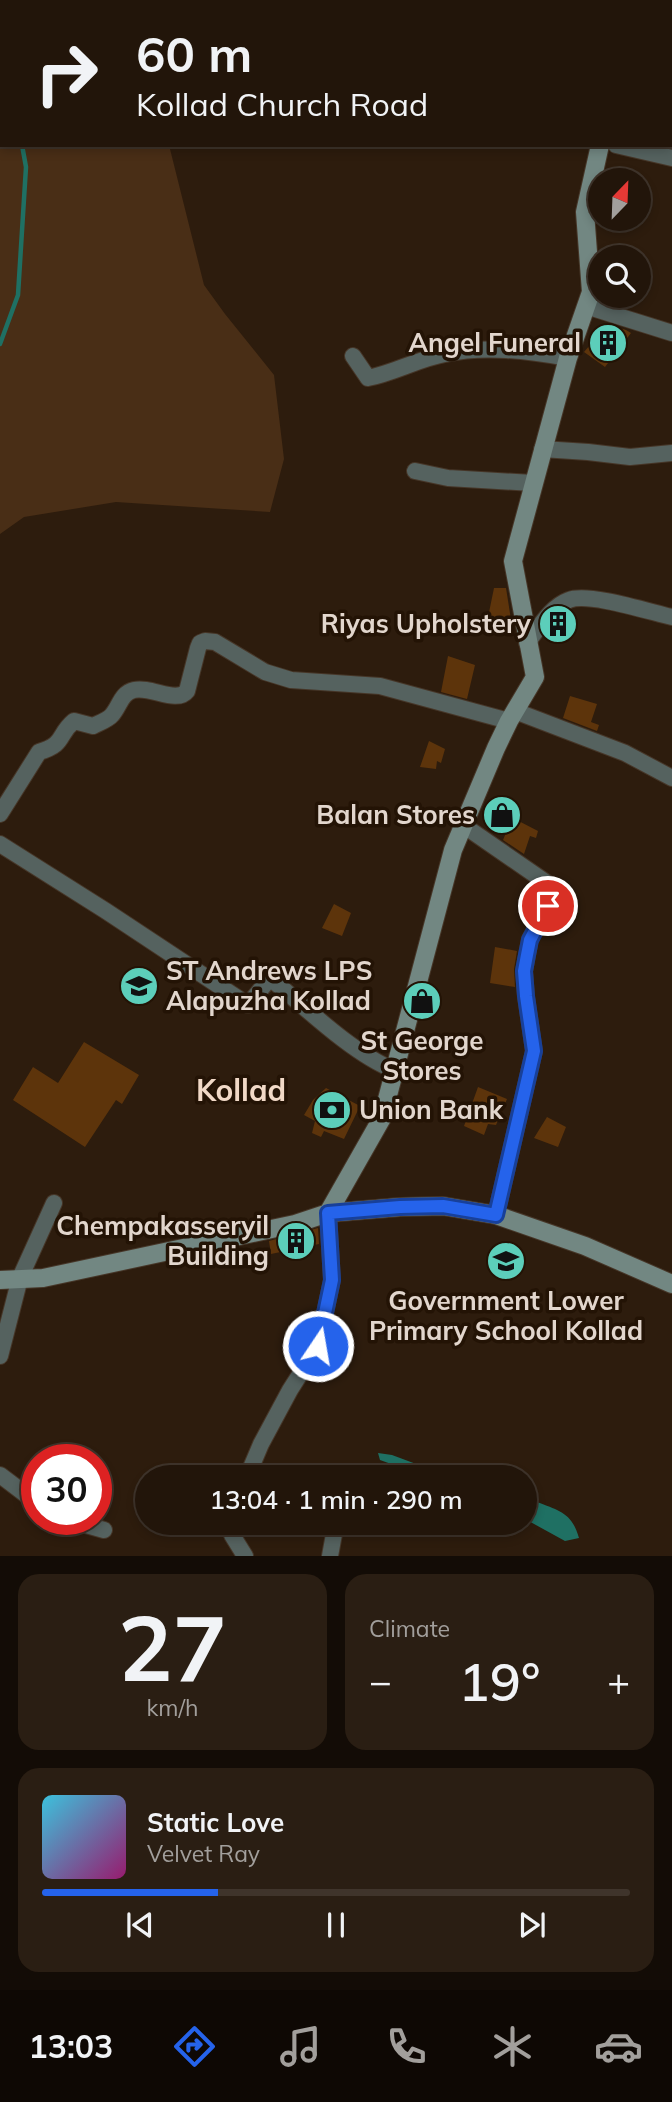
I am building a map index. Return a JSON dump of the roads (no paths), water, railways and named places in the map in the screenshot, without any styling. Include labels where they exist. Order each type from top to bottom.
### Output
[{"type":"main road","points":[[328,1213],[382,1118],[453,849],[512,716],[535,677],[513,561],[568,358],[591,292],[585,212],[600,147]]},
{"type":"main road","points":[[0,1280],[43,1278],[295,1224],[328,1213],[443,1206],[496,1215],[585,1245],[672,1284]]},
{"type":"street","points":[[625,147],[672,158]]},
{"type":"street","points":[[586,306],[672,333]]},
{"type":"street","points":[[354,356],[368,378],[444,354],[497,349],[568,358]]},
{"type":"street","points":[[542,449],[623,457],[672,453]]},
{"type":"street","points":[[415,471],[448,478],[533,483]]},
{"type":"street","points":[[527,643],[550,613],[570,599],[606,601],[672,617]]},
{"type":"street","points":[[0,814],[39,752],[51,748],[74,721],[93,726],[111,717],[121,698],[134,690],[153,690],[183,696],[187,691],[200,643],[205,641],[223,645],[249,664],[291,680],[380,686],[512,716],[625,753],[672,778]]},
{"type":"street","points":[[463,824],[557,890],[530,940],[524,971],[534,1051],[496,1215]]},
{"type":"street","points":[[0,844],[248,1005],[270,978],[363,1054],[394,1070]]},
{"type":"street","points":[[0,1356],[20,1278],[54,1203]]},
{"type":"street","points":[[252,1465],[289,1390],[318,1346],[332,1280],[328,1213]]},
{"type":"street","points":[[0,1475],[21,1491]]},
{"type":"street","points":[[232,1535],[245,1556]]},
{"type":"street","points":[[330,1556],[334,1535]]},
{"type":"water","points":[[378,1453],[419,1465],[394,1465],[380,1460]]},
{"type":"water","points":[[537,1502],[559,1511],[573,1523],[579,1538],[565,1541],[537,1526]]},
{"type":"waterway","points":[[0,344],[18,295],[26,167],[22,147]]},
{"type":"place","name":"Angel Funeral","points":[[608,343]]},
{"type":"place","name":"Riyas Upholstery","points":[[558,624]]},
{"type":"place","name":"Balan Stores","points":[[502,815]]},
{"type":"place","name":"ST Andrews LPS Alapuzha Kollad","points":[[139,986]]},
{"type":"place","name":"St George Stores","points":[[422,1001]]},
{"type":"place","name":"Union Bank","points":[[332,1110]]},
{"type":"place","name":"Chempakasseryil Building","points":[[296,1241]]},
{"type":"place","name":"Government Lower Primary School Kollad","points":[[506,1261]]},
{"type":"district","name":"Kollad","points":[[241,1091]]}]
